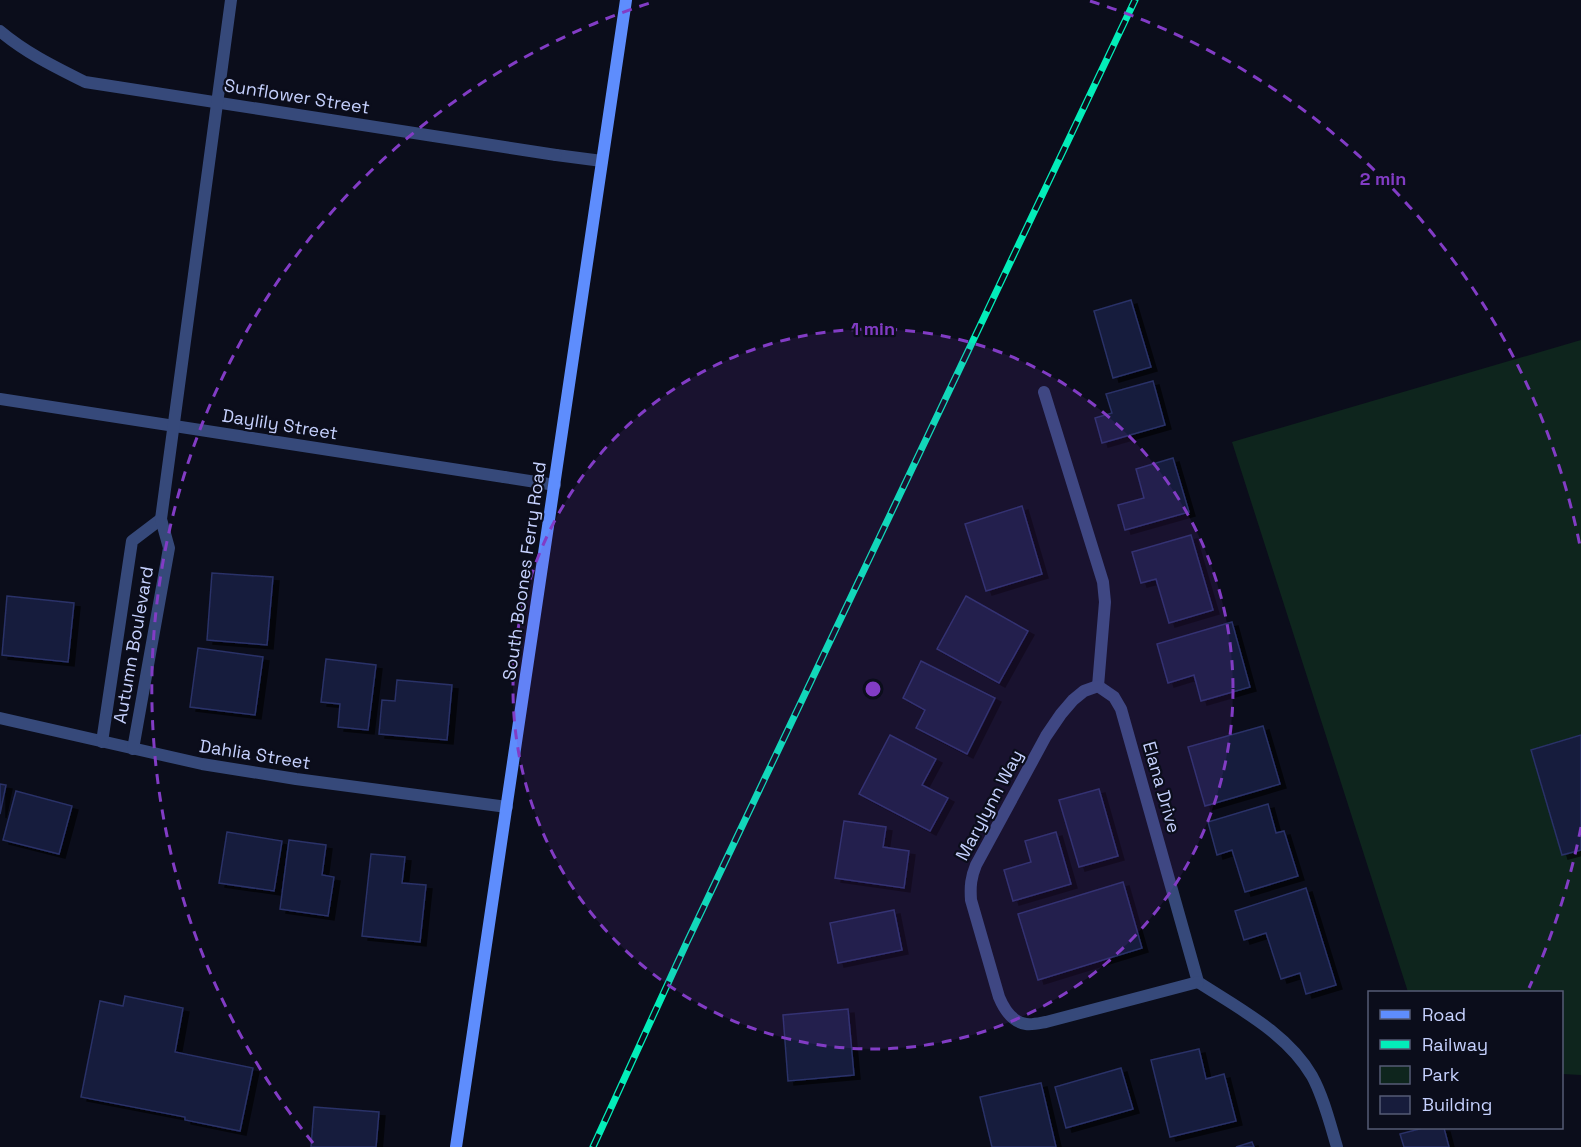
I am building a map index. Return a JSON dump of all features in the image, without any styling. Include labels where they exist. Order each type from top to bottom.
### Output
[{"type":"main road","name":"South Boones Ferry Road","points":[[456,1147],[626,0]]},
{"type":"street","points":[[161,519],[231,0]]},
{"type":"street","name":"Sunflower Street","points":[[0,31],[45,63],[85,82],[602,162]]},
{"type":"street","points":[[1044,392],[1103,582],[1105,602],[1098,686]]},
{"type":"street","name":"Daylily Street","points":[[0,399],[555,484]]},
{"type":"street","name":"Autumn Boulevard","points":[[102,742],[132,541],[161,519],[169,548],[133,749]]},
{"type":"street","name":"Marylynn Way","points":[[1098,686],[1084,691],[1073,700],[1046,736],[971,877],[971,900],[999,997],[1004,1010],[1014,1019],[1026,1024],[1046,1022],[1198,982]]},
{"type":"street","name":"Elana Drive","points":[[1098,686],[1114,697],[1121,709],[1198,982]]},
{"type":"street","name":"Dahlia Street","points":[[0,718],[202,764],[507,807]]},
{"type":"street","points":[[1198,982],[1275,1034],[1298,1056],[1312,1077],[1322,1100],[1337,1147]]},
{"type":"green space","points":[[1581,340],[1581,1075],[1563,1074],[1563,991],[1408,991],[1232,442]]},
{"type":"building","points":[[1131,300],[1151,367],[1113,378],[1094,311]]},
{"type":"building","points":[[1153,381],[1165,425],[1102,443],[1095,418],[1112,413],[1106,394]]},
{"type":"building","points":[[1173,458],[1189,512],[1125,530],[1118,505],[1144,498],[1136,469]]},
{"type":"building","points":[[1022,506],[1042,574],[986,591],[965,524]]},
{"type":"building","points":[[1191,535],[1213,610],[1169,623],[1156,579],[1141,583],[1132,552]]},
{"type":"building","points":[[212,573],[273,577],[267,645],[207,640]]},
{"type":"building","points":[[7,596],[74,603],[68,662],[2,655]]},
{"type":"building","points":[[966,596],[1028,631],[999,683],[937,649]]},
{"type":"building","points":[[1232,622],[1250,687],[1201,701],[1194,675],[1168,683],[1157,644]]},
{"type":"building","points":[[198,648],[263,657],[255,715],[190,707]]},
{"type":"building","points":[[326,659],[376,665],[368,730],[338,727],[340,704],[321,702]]},
{"type":"building","points":[[921,661],[995,698],[967,754],[916,728],[925,710],[903,698]]},
{"type":"building","points":[[397,680],[452,685],[447,740],[379,734],[382,700],[395,701]]},
{"type":"building","points":[[1263,726],[1280,784],[1205,806],[1188,747]]},
{"type":"building","points":[[890,735],[936,759],[922,785],[948,798],[930,831],[859,794]]},
{"type":"building","points":[[1581,735],[1581,850],[1562,855],[1531,750]]},
{"type":"building","points":[[0,784],[6,785],[0,814]]},
{"type":"building","points":[[1099,789],[1118,856],[1079,867],[1059,800]]},
{"type":"building","points":[[16,791],[72,806],[59,854],[3,840]]},
{"type":"building","points":[[1268,804],[1276,833],[1284,831],[1298,876],[1245,892],[1232,850],[1217,855],[1208,822]]},
{"type":"building","points":[[844,821],[886,827],[883,847],[909,851],[904,888],[835,878]]},
{"type":"building","points":[[227,832],[282,841],[274,891],[219,883]]},
{"type":"building","points":[[1056,832],[1071,884],[1013,901],[1004,870],[1031,862],[1025,841]]},
{"type":"building","points":[[289,840],[326,845],[322,875],[334,877],[328,916],[280,909]]},
{"type":"building","points":[[371,854],[405,857],[402,883],[426,885],[420,942],[362,936]]},
{"type":"building","points":[[1123,882],[1142,948],[1038,980],[1018,914]]},
{"type":"building","points":[[1306,888],[1336,985],[1306,994],[1300,973],[1281,979],[1266,933],[1244,940],[1235,911]]},
{"type":"building","points":[[894,910],[902,950],[838,963],[830,923]]},
{"type":"building","points":[[125,996],[183,1008],[175,1052],[253,1068],[240,1131],[185,1120],[185,1117],[81,1097],[100,1001],[123,1006]]},
{"type":"building","points":[[848,1009],[854,1075],[788,1081],[783,1015]]},
{"type":"building","points":[[1199,1049],[1206,1079],[1224,1074],[1236,1121],[1170,1137],[1151,1060]]},
{"type":"building","points":[[1121,1068],[1133,1109],[1066,1128],[1055,1087]]},
{"type":"building","points":[[1041,1083],[1056,1147],[992,1147],[980,1097]]},
{"type":"building","points":[[314,1107],[379,1112],[376,1147],[311,1147]]},
{"type":"building","points":[[1419,1129],[1444,1129],[1449,1147],[1404,1147],[1400,1134]]},
{"type":"building","points":[[1252,1142],[1254,1147],[1236,1147]]},
{"type":"railway","points":[[593,1147],[686,944],[1135,0]]}]
